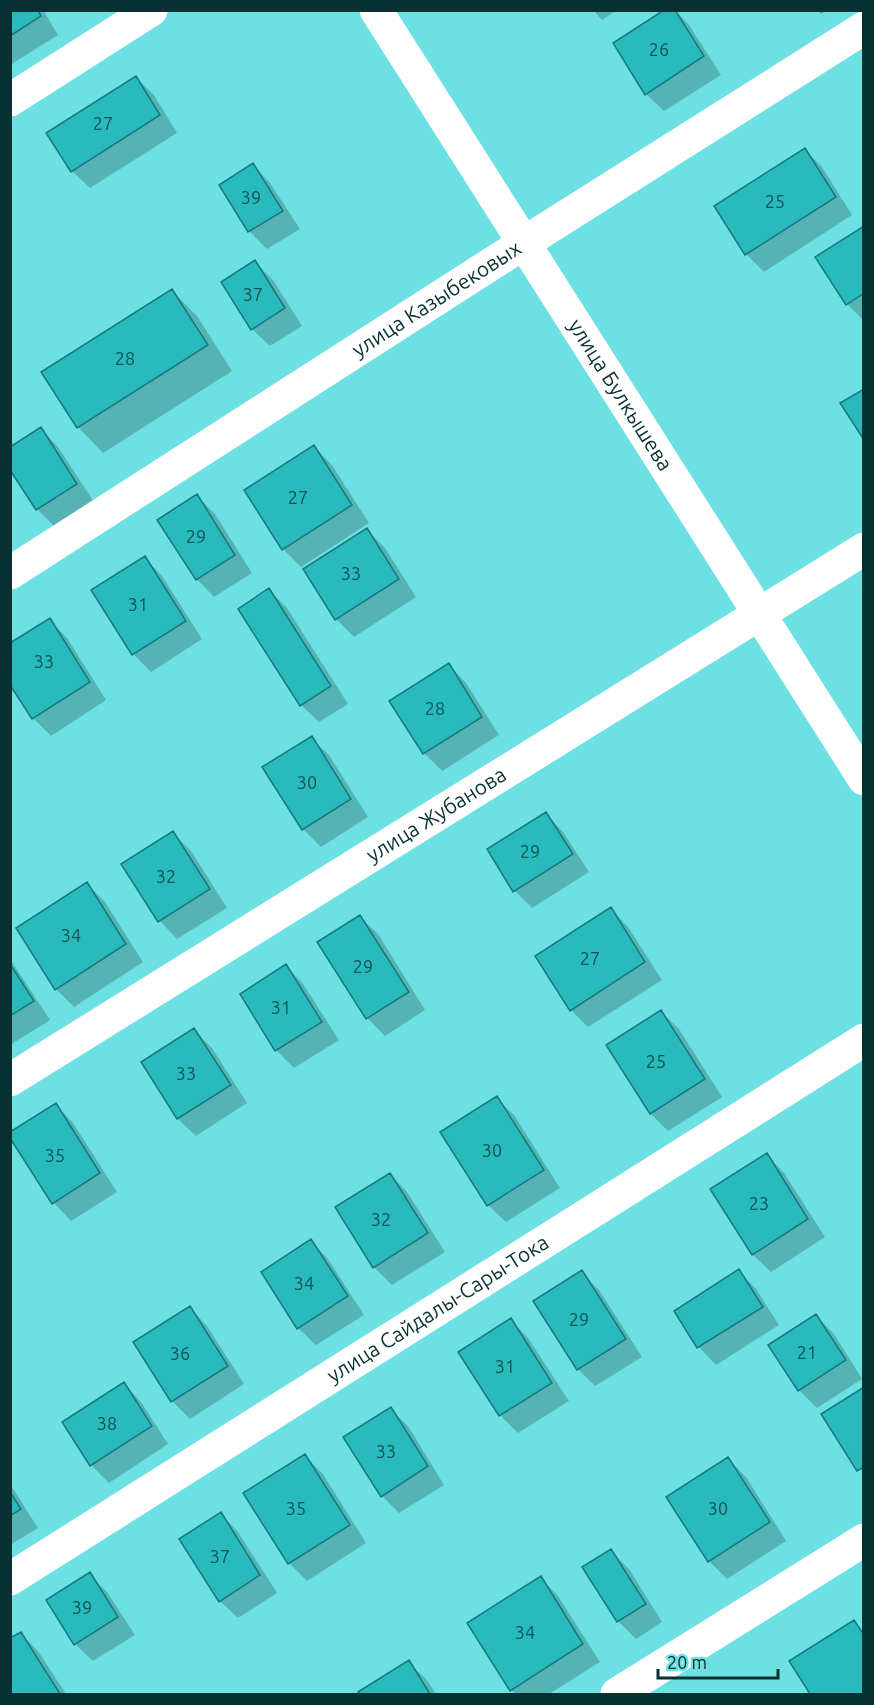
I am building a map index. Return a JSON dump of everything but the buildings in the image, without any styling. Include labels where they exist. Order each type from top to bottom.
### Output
[{"type":"street","points":[[10,100],[151,10]]},
{"type":"street","name":"улица Булкышева","points":[[376,10],[864,779]]},
{"type":"street","name":"улица Казыбековых","points":[[10,573],[864,28]]},
{"type":"street","name":"улица Жубанова","points":[[10,1080],[864,549]]},
{"type":"street","name":"улица Сайдалы-Сары-Тока","points":[[10,1579],[864,1040]]},
{"type":"street","points":[[617,1695],[864,1539]]}]
